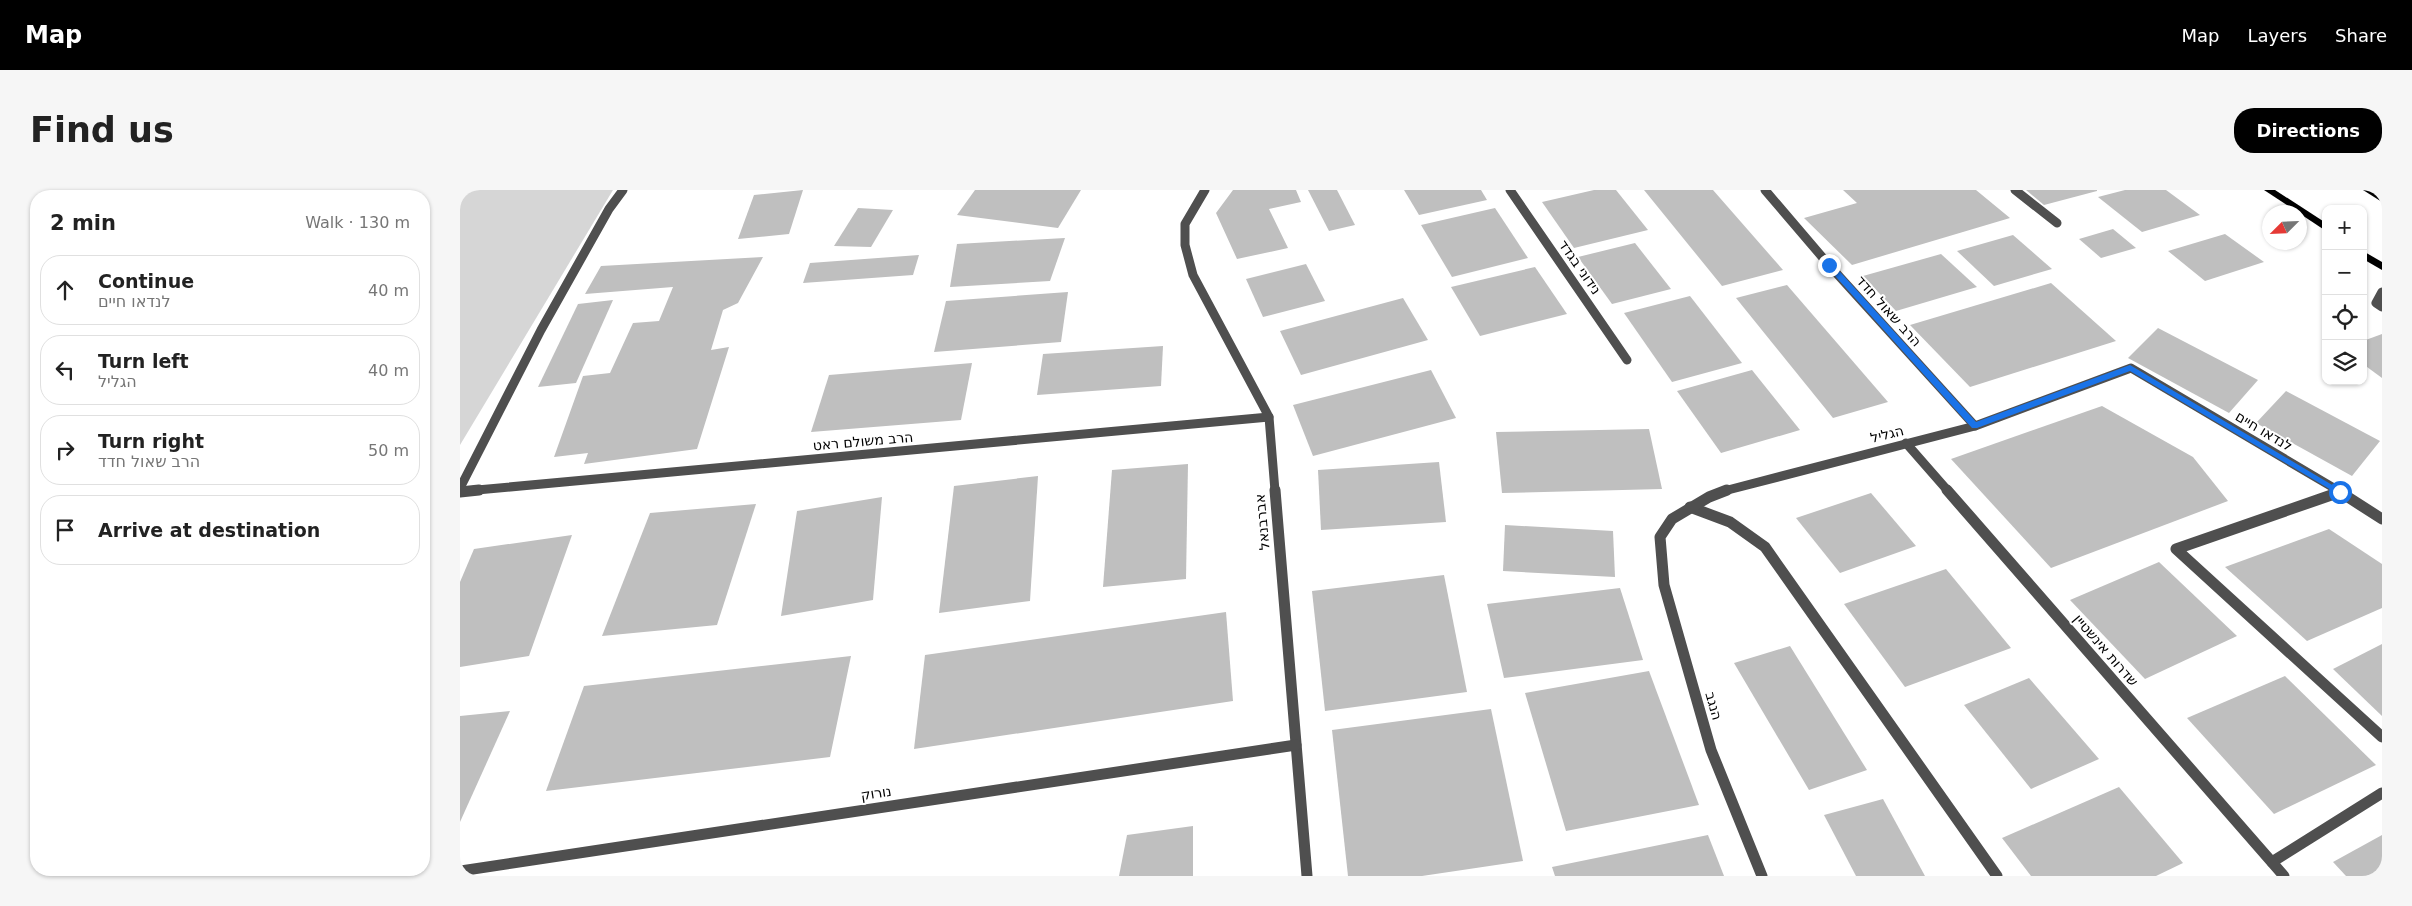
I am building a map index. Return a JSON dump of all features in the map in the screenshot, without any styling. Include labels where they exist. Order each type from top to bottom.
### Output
[{"type":"main road","points":[[2269,190],[2322,225]]},
{"type":"main road","points":[[2368,190],[2382,199]]},
{"type":"main road","points":[[2367,257],[2382,267]]},
{"type":"street","points":[[460,488],[541,330],[609,209],[623,190]]},
{"type":"street","name":"אברבנאל","points":[[1205,190],[1185,224],[1186,245],[1193,275],[1269,417],[1307,876]]},
{"type":"street","name":"נידוני בגדד","points":[[1510,190],[1626,360]]},
{"type":"street","name":"הרב שאול חדד","points":[[1765,190],[1829,265],[1975,426]]},
{"type":"street","points":[[2016,190],[2057,223]]},
{"type":"street","points":[[2382,292],[2376,303],[2382,307]]},
{"type":"street","name":"הגליל","points":[[1660,537],[1672,519],[1690,507],[1733,488],[1975,426],[2130,368]]},
{"type":"street","name":"לנדאו חיים","points":[[2130,368],[2340,492],[2382,519]]},
{"type":"street","name":"הרב משולם ראט","points":[[460,492],[1269,417]]},
{"type":"street","name":"שדרות אינשטיין","points":[[1906,443],[2284,876]]},
{"type":"street","points":[[2340,492],[2176,549],[2382,737]]},
{"type":"street","points":[[1690,507],[1744,529],[1765,547],[1997,876]]},
{"type":"street","name":"הנגב","points":[[1660,537],[1664,586],[1712,750],[1762,876]]},
{"type":"street","name":"נורוק","points":[[460,870],[1296,745]]},
{"type":"street","points":[[2272,862],[2382,793]]},
{"type":"shaded area","points":[[460,190],[613,190],[460,445]]},
{"type":"building","points":[[803,190],[789,234],[738,239],[754,195]]},
{"type":"building","points":[[975,190],[1081,190],[1058,228],[957,215]]},
{"type":"building","points":[[1233,190],[1296,190],[1301,202],[1269,209],[1288,248],[1237,259],[1216,213]]},
{"type":"building","points":[[1308,190],[1337,190],[1355,225],[1329,231]]},
{"type":"building","points":[[1404,190],[1481,190],[1487,200],[1419,215]]},
{"type":"building","points":[[1594,190],[1616,190],[1648,230],[1574,248],[1542,202]]},
{"type":"building","points":[[1644,190],[1713,190],[1783,270],[1722,286]]},
{"type":"building","points":[[1843,190],[1976,190],[2010,218],[1852,265],[1804,218],[1857,203]]},
{"type":"building","points":[[2026,190],[2097,190],[2097,191],[2044,205]]},
{"type":"building","points":[[2125,190],[2166,190],[2200,215],[2142,232],[2098,197]]},
{"type":"building","points":[[858,208],[893,210],[871,247],[834,246]]},
{"type":"building","points":[[1495,208],[1528,258],[1452,277],[1421,225]]},
{"type":"building","points":[[2113,229],[2136,248],[2101,258],[2079,239]]},
{"type":"building","points":[[2225,234],[2264,262],[2205,281],[2168,251]]},
{"type":"building","points":[[2013,235],[2052,269],[1994,286],[1957,251]]},
{"type":"building","points":[[1065,238],[1050,281],[950,287],[957,244]]},
{"type":"building","points":[[1635,243],[1671,289],[1612,304],[1578,257]]},
{"type":"building","points":[[1941,254],[1977,287],[1896,311],[1863,276]]},
{"type":"building","points":[[919,255],[913,275],[803,283],[810,263]]},
{"type":"building","points":[[763,257],[738,303],[723,310],[711,350],[729,347],[697,449],[584,464],[588,453],[554,457],[583,376],[610,373],[633,323],[659,321],[673,287],[585,294],[601,266]]},
{"type":"building","points":[[1306,264],[1325,301],[1263,317],[1246,279]]},
{"type":"building","points":[[1535,267],[1567,314],[1480,336],[1451,287]]},
{"type":"building","points":[[2051,283],[2116,341],[1970,387],[1910,325]]},
{"type":"building","points":[[1787,285],[1888,402],[1833,418],[1736,298]]},
{"type":"building","points":[[1068,292],[1061,342],[934,352],[946,301]]},
{"type":"building","points":[[1690,296],[1742,363],[1672,382],[1624,313]]},
{"type":"building","points":[[1403,298],[1428,340],[1301,375],[1280,331]]},
{"type":"building","points":[[613,300],[576,383],[538,387],[578,304]]},
{"type":"building","points":[[2158,328],[2258,380],[2229,413],[2128,358]]},
{"type":"building","points":[[2382,334],[2382,378],[2367,367],[2367,340]]},
{"type":"building","points":[[1163,346],[1161,386],[1037,395],[1043,354]]},
{"type":"building","points":[[972,363],[961,420],[811,432],[829,375]]},
{"type":"building","points":[[1431,370],[1456,418],[1313,456],[1293,405]]},
{"type":"building","points":[[1752,370],[1800,430],[1721,453],[1677,391]]},
{"type":"building","points":[[2286,391],[2380,441],[2352,476],[2256,423]]},
{"type":"building","points":[[2102,406],[2193,457],[2228,501],[2051,568],[1951,459]]},
{"type":"building","points":[[1649,429],[1662,489],[1502,493],[1496,432]]},
{"type":"building","points":[[1439,462],[1446,522],[1321,530],[1318,470]]},
{"type":"building","points":[[1188,464],[1186,579],[1103,587],[1112,470]]},
{"type":"building","points":[[1038,476],[1030,601],[939,613],[954,486]]},
{"type":"building","points":[[1871,493],[1916,546],[1840,573],[1796,518]]},
{"type":"building","points":[[882,497],[873,600],[781,616],[797,511]]},
{"type":"building","points":[[756,504],[717,625],[602,636],[650,513]]},
{"type":"building","points":[[1505,525],[1613,531],[1615,577],[1503,571]]},
{"type":"building","points":[[2329,529],[2382,564],[2382,608],[2307,641],[2225,567]]},
{"type":"building","points":[[572,535],[529,656],[460,667],[460,582],[474,549]]},
{"type":"building","points":[[2159,562],[2237,636],[2145,679],[2070,600]]},
{"type":"building","points":[[1946,569],[2011,648],[1905,687],[1844,604]]},
{"type":"building","points":[[1444,575],[1467,692],[1325,711],[1312,591]]},
{"type":"building","points":[[1620,588],[1643,660],[1504,678],[1487,604]]},
{"type":"building","points":[[1226,612],[1233,701],[914,749],[925,655]]},
{"type":"building","points":[[2382,644],[2382,716],[2333,669]]},
{"type":"building","points":[[1790,646],[1867,770],[1809,790],[1734,663]]},
{"type":"building","points":[[851,656],[830,757],[546,791],[584,686]]},
{"type":"building","points":[[1649,671],[1699,805],[1566,831],[1525,693]]},
{"type":"building","points":[[2285,676],[2376,765],[2274,814],[2187,718]]},
{"type":"building","points":[[2029,678],[2099,759],[2031,789],[1964,705]]},
{"type":"building","points":[[1491,709],[1523,861],[1422,876],[1348,876],[1332,730]]},
{"type":"building","points":[[510,711],[460,822],[460,716]]},
{"type":"building","points":[[2119,787],[2183,863],[2156,876],[2031,876],[2002,838]]},
{"type":"building","points":[[1883,799],[1925,876],[1856,876],[1824,815]]},
{"type":"building","points":[[1193,826],[1193,876],[1119,876],[1127,835]]},
{"type":"building","points":[[1708,835],[1724,876],[1555,876],[1552,867]]},
{"type":"building","points":[[2382,835],[2382,876],[2346,876],[2333,862]]},
{"type":"route","points":[[1829,265],[1975,426],[2130,368],[2340,492]]}]
